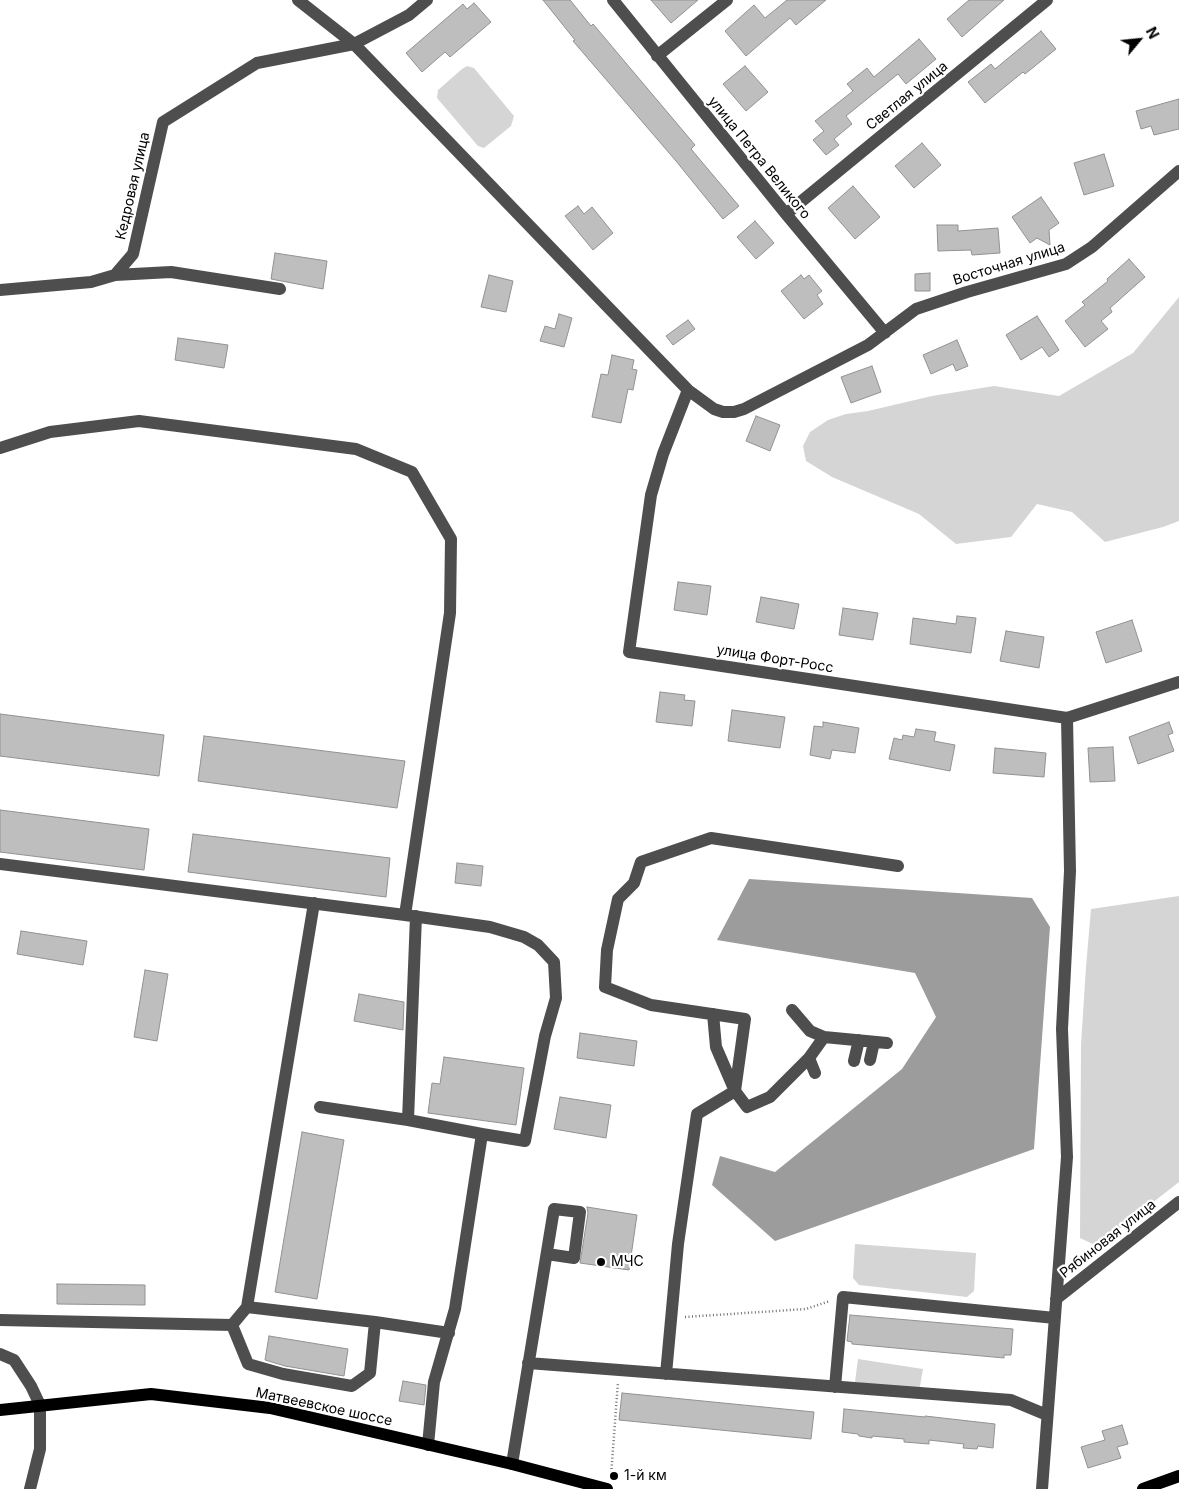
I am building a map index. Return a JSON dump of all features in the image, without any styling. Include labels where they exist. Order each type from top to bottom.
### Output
[{"type":"main road","name":"Матвеевское шоссе","points":[[0,1410],[152,1394],[270,1408],[512,1464],[609,1483]]},
{"type":"main road","points":[[1143,1489],[1161,1486],[1179,1476]]},
{"type":"street","name":"Восточная улица","points":[[298,0],[354,44],[688,390],[714,409],[723,412],[734,412],[744,409],[859,350],[916,309],[967,292],[1066,264],[1076,259],[1179,171]]},
{"type":"street","name":"Кедровая улица","points":[[115,275],[133,254],[163,122],[257,63],[354,44],[409,15],[427,0]]},
{"type":"street","name":"улица Петра Великого","points":[[612,0],[885,333]]},
{"type":"street","points":[[657,56],[728,0]]},
{"type":"street","name":"Светлая улица","points":[[786,214],[1047,0]]},
{"type":"street","points":[[0,290],[91,282],[115,275],[171,272],[280,289]]},
{"type":"street","name":"улица Форт-Росс","points":[[688,390],[663,454],[651,495],[629,652],[1067,718],[1179,682]]},
{"type":"street","points":[[0,448],[50,432],[139,421],[356,449],[412,472],[451,539],[451,558],[450,614],[410,915],[408,1120]]},
{"type":"street","points":[[1042,1489],[1067,1157],[1062,1028],[1070,871],[1067,718]]},
{"type":"street","points":[[735,1091],[745,1019],[651,1005],[605,987],[607,950],[618,899],[634,883],[641,862],[711,838],[898,866]]},
{"type":"street","points":[[0,864],[314,902],[490,927],[524,938],[538,945],[554,962],[556,998],[545,1036],[525,1141],[408,1120],[320,1107]]},
{"type":"street","points":[[0,1320],[232,1325],[247,1308],[314,902]]},
{"type":"street","points":[[792,1010],[810,1031],[824,1036],[880,1043],[870,1060]]},
{"type":"street","points":[[713,1014],[716,1047],[735,1091],[747,1107],[770,1097],[809,1058],[824,1036]]},
{"type":"street","points":[[854,1060],[859,1040]]},
{"type":"street","points":[[809,1058],[815,1073]]},
{"type":"street","points":[[666,1374],[678,1244],[697,1114],[735,1091]]},
{"type":"street","points":[[428,1445],[434,1382],[455,1309],[482,1134]]},
{"type":"street","name":"Рябиновая улица","points":[[1056,1299],[1179,1202]]},
{"type":"street","points":[[512,1464],[548,1254]]},
{"type":"street","points":[[835,1387],[843,1297],[1055,1318]]},
{"type":"street","points":[[247,1308],[449,1332]]},
{"type":"street","points":[[232,1325],[248,1364],[282,1374],[352,1386],[370,1373],[374,1322]]},
{"type":"street","points":[[0,1354],[14,1360],[31,1386],[40,1405],[40,1449],[30,1489]]},
{"type":"street","points":[[528,1363],[1011,1400],[1047,1415]]},
{"type":"path","points":[[671,1318],[806,1309],[843,1297]]},
{"type":"path","points":[[609,1483],[619,1370]]},
{"type":"shaded area","points":[[467,66],[474,68],[514,116],[511,126],[484,148],[478,146],[437,98],[438,90]]},
{"type":"shaded area","points":[[1179,297],[1179,521],[1105,542],[1072,512],[1037,504],[1011,537],[956,544],[919,514],[832,477],[806,461],[803,446],[810,432],[828,420],[846,414],[868,411],[932,396],[994,386],[1059,396],[1133,353]]},
{"type":"shaded area","points":[[749,879],[1032,898],[1050,927],[1034,1149],[775,1241],[712,1185],[720,1156],[775,1172],[902,1069],[936,1017],[915,973],[717,940]]},
{"type":"shaded area","points":[[1179,896],[1179,1182],[1097,1246],[1080,1238],[1081,1045],[1091,909]]},
{"type":"shaded area","points":[[855,1244],[976,1253],[974,1291],[967,1297],[859,1285],[853,1278]]},
{"type":"shaded area","points":[[858,1359],[923,1369],[919,1392],[855,1382]]},
{"type":"building","points":[[543,0],[570,0],[591,26],[593,24],[695,145],[691,149],[739,206],[723,219],[573,41],[575,40]]},
{"type":"building","points":[[651,0],[698,0],[671,23]]},
{"type":"building","points":[[787,0],[826,0],[796,25],[790,18],[746,56],[725,31],[754,5],[765,18]]},
{"type":"building","points":[[969,0],[1004,0],[962,37],[947,19]]},
{"type":"building","points":[[474,3],[491,22],[450,57],[445,52],[422,72],[406,53],[463,4],[467,9]]},
{"type":"building","points":[[1041,31],[1056,49],[1025,74],[1023,72],[985,103],[968,82],[991,64],[995,69]]},
{"type":"building","points":[[919,39],[936,59],[906,84],[898,74],[846,116],[852,124],[834,139],[839,145],[826,155],[813,140],[824,131],[815,121],[853,91],[847,84],[867,68],[874,77]]},
{"type":"building","points":[[745,66],[768,92],[746,111],[723,84]]},
{"type":"building","points":[[1179,99],[1179,129],[1154,135],[1151,126],[1141,129],[1136,111]]},
{"type":"building","points":[[922,143],[941,165],[914,188],[895,166]]},
{"type":"building","points":[[1104,154],[1114,186],[1084,195],[1074,163]]},
{"type":"building","points":[[853,186],[880,217],[855,239],[828,208]]},
{"type":"building","points":[[1041,197],[1059,223],[1049,230],[1050,245],[1037,238],[1030,243],[1012,217]]},
{"type":"building","points":[[578,206],[584,214],[592,207],[613,233],[593,250],[565,216]]},
{"type":"building","points":[[755,221],[774,243],[756,259],[737,237]]},
{"type":"building","points":[[937,225],[958,225],[958,231],[998,228],[1000,253],[972,255],[971,250],[938,251]]},
{"type":"building","points":[[275,253],[327,261],[323,289],[271,279]]},
{"type":"building","points":[[1129,259],[1145,277],[1110,308],[1112,312],[1101,321],[1108,329],[1085,347],[1065,321],[1085,305],[1082,302],[1108,281],[1107,279]]},
{"type":"building","points":[[930,273],[930,291],[915,291],[915,274]]},
{"type":"building","points":[[489,275],[513,281],[506,312],[481,307]]},
{"type":"building","points":[[801,275],[804,279],[809,275],[822,291],[817,295],[823,304],[804,319],[781,291]]},
{"type":"building","points":[[559,314],[572,318],[564,347],[540,341],[545,326],[555,329]]},
{"type":"building","points":[[1037,316],[1059,350],[1049,357],[1042,347],[1021,360],[1006,335]]},
{"type":"building","points":[[688,320],[695,329],[673,345],[666,336]]},
{"type":"building","points":[[178,338],[228,345],[224,368],[175,360]]},
{"type":"building","points":[[957,340],[968,366],[956,371],[953,364],[931,374],[923,355]]},
{"type":"building","points":[[612,355],[634,360],[632,369],[637,370],[633,390],[628,389],[621,423],[592,417],[601,374],[608,375]]},
{"type":"building","points":[[872,366],[881,392],[851,403],[841,377]]},
{"type":"building","points":[[756,416],[780,425],[770,451],[746,441]]},
{"type":"building","points":[[678,582],[711,586],[707,615],[674,610]]},
{"type":"building","points":[[761,597],[799,604],[794,629],[756,622]]},
{"type":"building","points":[[843,608],[878,613],[873,640],[839,635]]},
{"type":"building","points":[[957,616],[976,618],[971,653],[910,644],[913,618],[956,624]]},
{"type":"building","points":[[1132,620],[1142,651],[1106,663],[1096,632]]},
{"type":"building","points":[[1006,631],[1044,637],[1039,668],[1000,661]]},
{"type":"building","points":[[660,692],[685,695],[684,700],[695,701],[692,726],[656,722]]},
{"type":"building","points":[[732,710],[785,717],[780,748],[728,741]]},
{"type":"building","points":[[0,714],[164,735],[159,776],[0,756]]},
{"type":"building","points":[[823,722],[859,728],[855,753],[832,750],[830,759],[810,755],[814,726],[823,727]]},
{"type":"building","points":[[1169,722],[1173,733],[1168,735],[1174,751],[1138,764],[1129,737]]},
{"type":"building","points":[[916,729],[936,732],[934,741],[955,745],[950,771],[889,759],[894,738],[902,740],[903,735],[914,737]]},
{"type":"building","points":[[204,736],[405,761],[397,808],[198,781]]},
{"type":"building","points":[[1113,747],[1115,781],[1090,782],[1088,748]]},
{"type":"building","points":[[995,748],[1046,753],[1044,777],[993,773]]},
{"type":"building","points":[[0,810],[149,829],[144,870],[0,852]]},
{"type":"building","points":[[193,834],[390,858],[386,897],[188,872]]},
{"type":"building","points":[[457,863],[483,866],[481,886],[455,883]]},
{"type":"building","points":[[21,931],[87,941],[83,965],[17,954]]},
{"type":"building","points":[[145,970],[168,974],[157,1041],[134,1037]]},
{"type":"building","points":[[359,994],[404,1002],[403,1030],[354,1021]]},
{"type":"building","points":[[580,1033],[637,1041],[634,1066],[577,1058]]},
{"type":"building","points":[[444,1057],[524,1068],[516,1125],[428,1113],[432,1083],[440,1084]]},
{"type":"building","points":[[560,1097],[611,1105],[606,1138],[554,1129]]},
{"type":"building","points":[[302,1132],[344,1140],[317,1299],[275,1292]]},
{"type":"building","points":[[587,1207],[637,1215],[629,1270],[580,1263],[588,1213]]},
{"type":"building","points":[[57,1284],[145,1285],[145,1305],[57,1304]]},
{"type":"building","points":[[850,1315],[1013,1329],[1011,1355],[1004,1355],[1004,1358],[852,1344],[852,1342],[847,1341]]},
{"type":"building","points":[[269,1336],[348,1349],[344,1376],[285,1366],[265,1360]]},
{"type":"building","points":[[403,1381],[426,1385],[424,1405],[399,1401]]},
{"type":"building","points":[[622,1393],[814,1412],[811,1439],[619,1420]]},
{"type":"building","points":[[844,1409],[995,1424],[993,1448],[978,1446],[977,1449],[963,1448],[964,1444],[929,1440],[929,1444],[904,1442],[904,1439],[872,1436],[872,1438],[842,1432]]},
{"type":"building","points":[[1122,1425],[1128,1444],[1117,1447],[1121,1458],[1088,1468],[1081,1447],[1105,1440],[1102,1431]]},
{"type":"place","name":"МЧС","points":[[601,1262]]},
{"type":"place","name":"1-й км","points":[[614,1476]]}]
